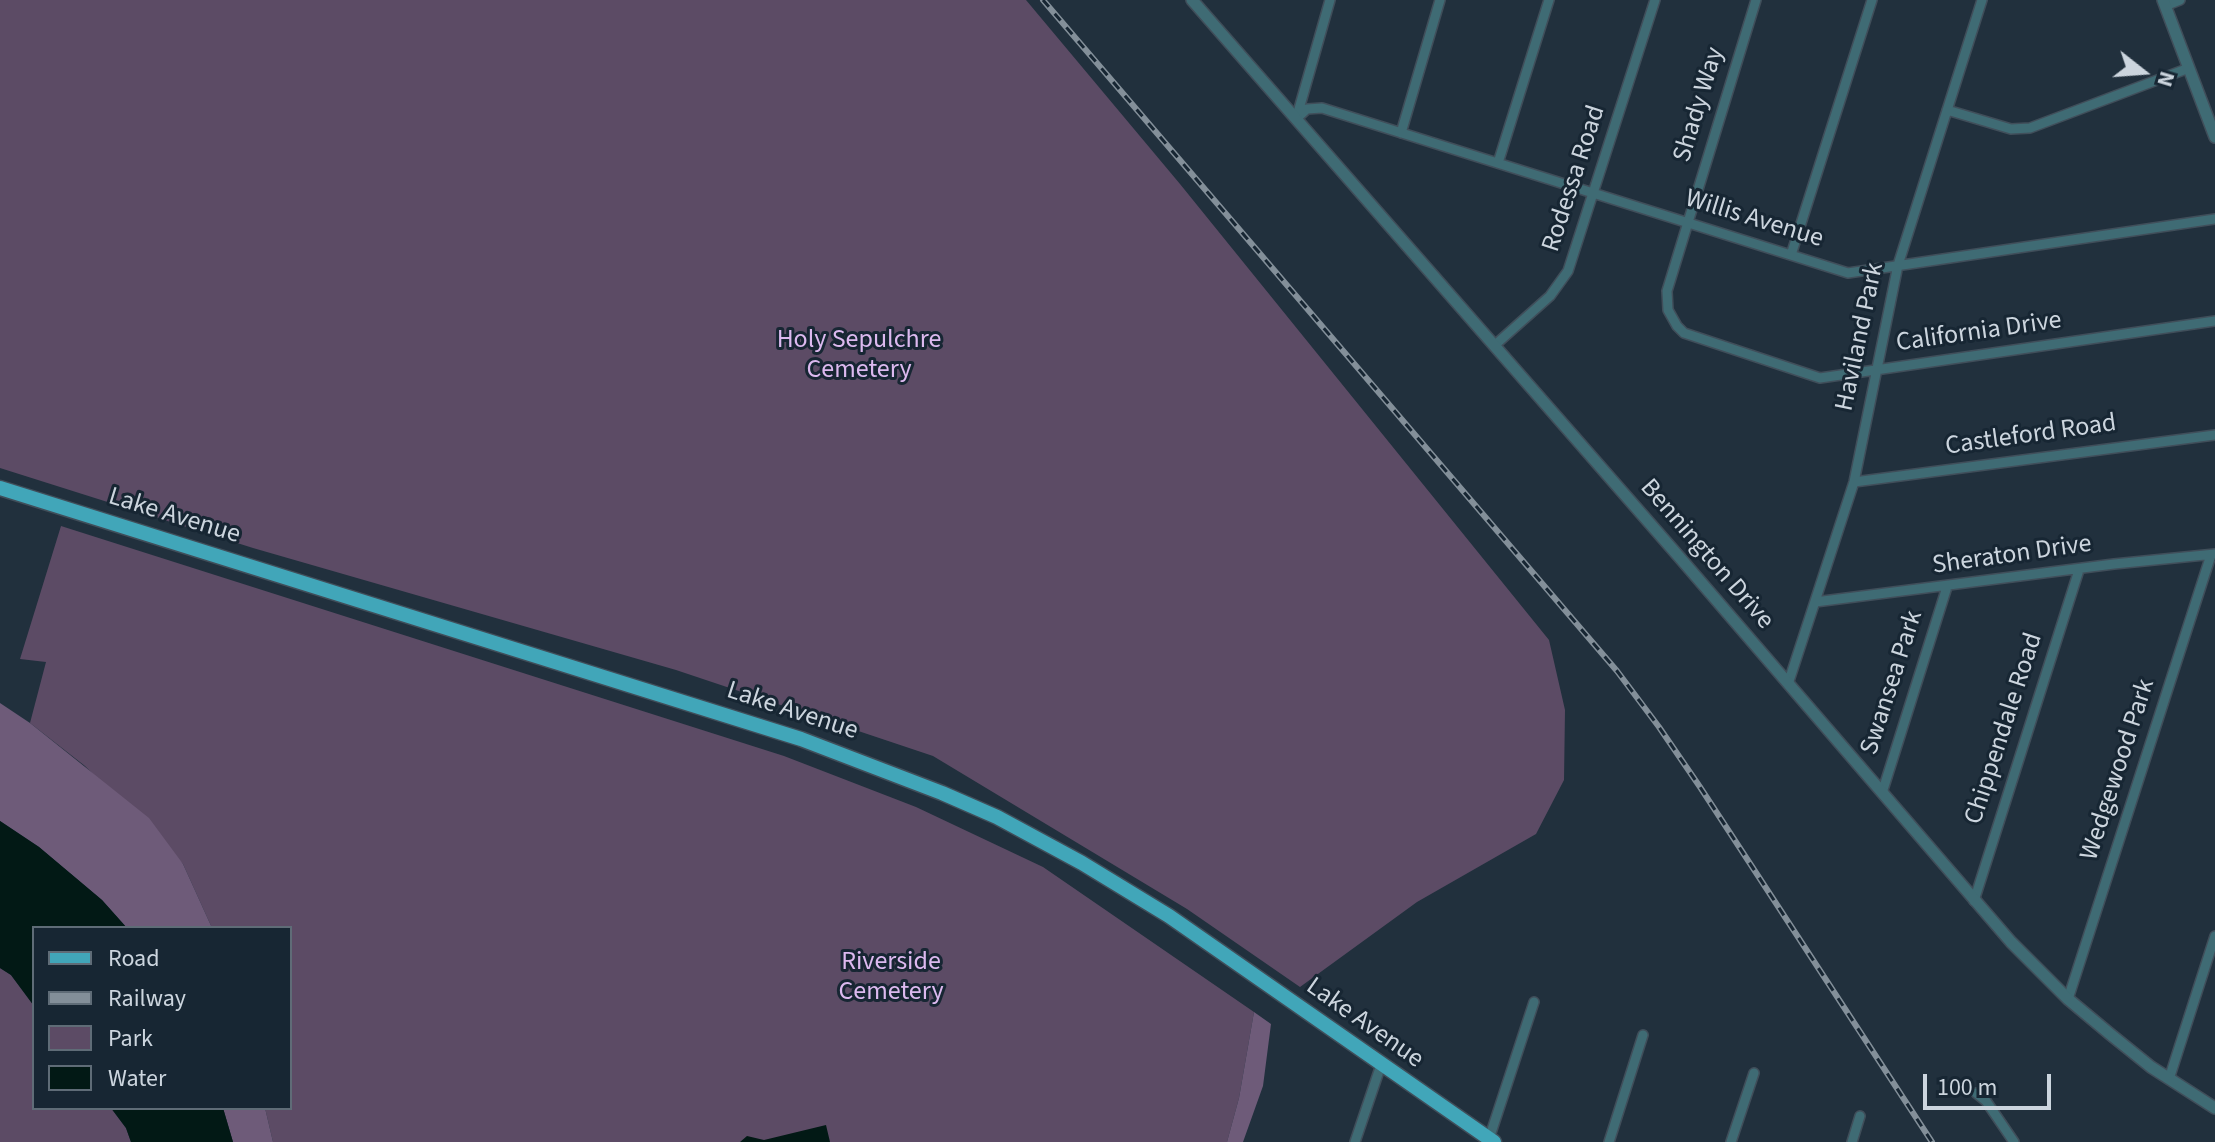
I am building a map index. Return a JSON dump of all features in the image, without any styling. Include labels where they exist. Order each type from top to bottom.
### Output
[{"type":"main road","name":"Lake Avenue","points":[[0,488],[801,739],[997,817],[1082,863],[1169,916],[1490,1141]]},
{"type":"street","name":"Bennington Drive","points":[[1192,0],[1495,345],[1974,901],[2068,999],[2169,1079],[2215,1108]]},
{"type":"street","points":[[1296,119],[1330,0]]},
{"type":"street","points":[[1401,133],[1440,0]]},
{"type":"street","points":[[1498,163],[1549,0]]},
{"type":"street","name":"Rodessa Road","points":[[1495,345],[1561,282],[1575,254],[1655,0]]},
{"type":"street","name":"Shady Way","points":[[1686,222],[1756,0]]},
{"type":"street","points":[[1791,255],[1872,0]]},
{"type":"street","name":"Haviland Park","points":[[1788,684],[1854,482],[1898,265],[1982,0]]},
{"type":"street","points":[[2180,0],[2164,3],[2215,137]]},
{"type":"street","points":[[1947,110],[2011,129],[2030,128],[2189,68]]},
{"type":"street","name":"Willis Avenue","points":[[1296,119],[1307,109],[1316,107],[1848,273],[2215,219]]},
{"type":"street","name":"California Drive","points":[[1686,222],[1667,291],[1668,310],[1677,326],[1684,333],[1820,378],[2215,321]]},
{"type":"street","name":"Castleford Road","points":[[1854,482],[2215,435]]},
{"type":"street","name":"Sheraton Drive","points":[[1815,602],[2213,554]]},
{"type":"street","name":"Wedgewood Park","points":[[2068,999],[2213,554]]},
{"type":"street","name":"Chippendale Road","points":[[1974,901],[2079,570]]},
{"type":"street","name":"Swansea Park","points":[[1882,793],[1947,587]]},
{"type":"street","points":[[2169,1079],[2215,936]]},
{"type":"street","points":[[1490,1141],[1534,1002]]},
{"type":"street","points":[[1609,1142],[1643,1035]]},
{"type":"street","points":[[1355,1142],[1381,1065]]},
{"type":"street","points":[[1731,1142],[1754,1073]]},
{"type":"street","points":[[1976,1093],[1986,1101],[2014,1142]]},
{"type":"street","points":[[1852,1142],[1860,1116]]},
{"type":"green space","name":"Holy Sepulchre Cemetery","points":[[0,0],[1026,0],[1180,184],[1549,640],[1565,710],[1564,780],[1536,834],[1417,902],[1300,987],[1187,909],[933,756],[676,670],[253,548],[0,468]]},
{"type":"green space","name":"Riverside Cemetery","points":[[61,526],[784,756],[916,807],[1043,867],[1254,1012],[1239,1098],[1227,1142],[273,1142],[265,1110],[292,1110],[292,926],[211,926],[183,864],[85,766],[30,723],[46,662],[20,659]]},
{"type":"green space","points":[[0,968],[11,975],[32,1003],[32,1110],[112,1110],[126,1128],[131,1142],[0,1142]]},
{"type":"shaded area","points":[[0,703],[30,723],[149,818],[183,864],[211,926],[125,926],[102,900],[39,847],[0,821]]},
{"type":"shaded area","points":[[1254,1012],[1271,1024],[1263,1086],[1243,1142],[1227,1142],[1239,1098]]},
{"type":"shaded area","points":[[224,1110],[265,1110],[273,1142],[233,1142]]},
{"type":"water","points":[[0,821],[39,847],[102,900],[125,926],[32,926],[32,1003],[11,975],[0,968]]},
{"type":"water","points":[[112,1110],[224,1110],[233,1142],[131,1142],[126,1128]]},
{"type":"water","points":[[826,1125],[830,1142],[740,1142],[747,1136],[764,1140]]},
{"type":"railway","points":[[1043,0],[1617,671],[1700,787],[1932,1142]]}]
